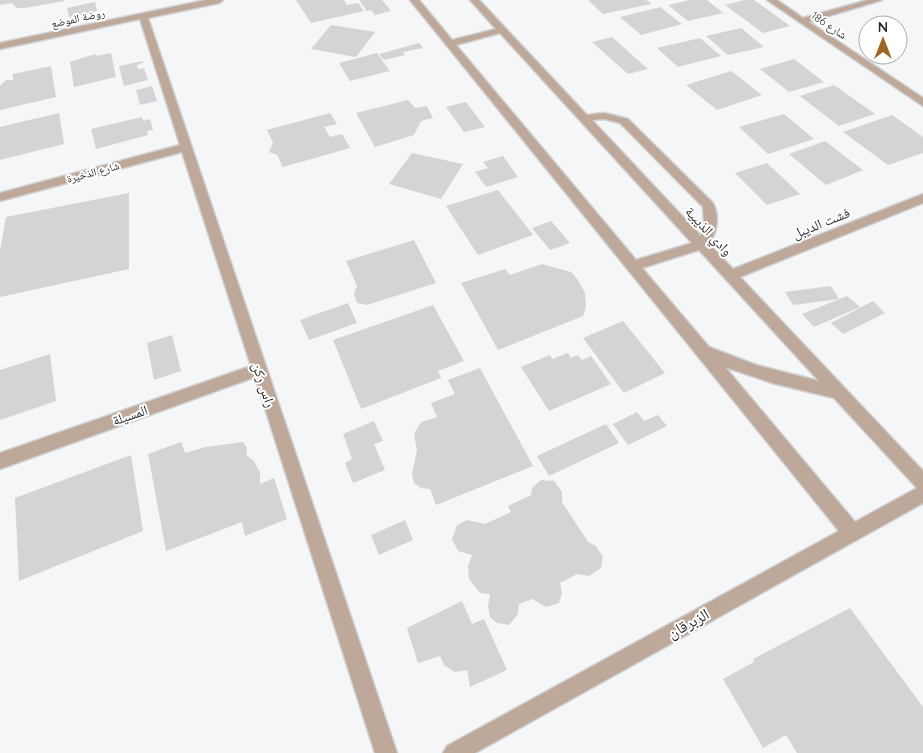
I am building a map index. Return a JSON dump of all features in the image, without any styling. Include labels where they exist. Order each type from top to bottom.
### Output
[{"type":"street","name":"روضة الموضع","points":[[0,46],[219,0]]},
{"type":"street","points":[[414,0],[852,533]]},
{"type":"street","name":"وادي الذيبية","points":[[474,0],[923,483]]},
{"type":"street","name":"شارع 186","points":[[771,0],[923,103]]},
{"type":"street","points":[[802,21],[878,0]]},
{"type":"street","name":"راس ركن","points":[[143,16],[386,753]]},
{"type":"street","points":[[450,44],[502,30]]},
{"type":"street","points":[[584,119],[604,116],[624,121],[709,206],[711,224],[708,234],[700,244],[632,266]]},
{"type":"street","name":"شارع الذخيرة","points":[[0,196],[186,147]]},
{"type":"street","name":"فشت الديبل","points":[[730,276],[923,198]]},
{"type":"street","points":[[703,352],[738,367],[791,382],[839,392]]},
{"type":"street","name":"المسيلة","points":[[0,461],[259,369]]},
{"type":"street","name":"الزبرقان","points":[[454,753],[923,494]]},
{"type":"building","points":[[0,0],[64,1],[17,8],[12,3],[0,5]]},
{"type":"building","points":[[296,0],[344,0],[347,5],[358,3],[364,11],[311,23]]},
{"type":"building","points":[[359,0],[382,0],[391,11],[375,15],[371,10],[367,11]]},
{"type":"building","points":[[588,0],[647,0],[651,4],[603,14]]},
{"type":"building","points":[[690,0],[707,0],[723,13],[688,21],[668,5]]},
{"type":"building","points":[[744,0],[754,0],[790,26],[763,33],[725,5]]},
{"type":"building","points":[[95,2],[97,11],[69,17],[67,8]]},
{"type":"building","points":[[660,7],[682,24],[641,35],[620,17]]},
{"type":"building","points":[[331,25],[375,32],[356,57],[311,49]]},
{"type":"building","points":[[741,28],[764,47],[728,55],[706,36]]},
{"type":"building","points":[[612,37],[648,69],[628,74],[592,42]]},
{"type":"building","points":[[700,38],[721,56],[678,67],[657,48]]},
{"type":"building","points":[[419,43],[423,48],[403,52],[405,55],[384,60],[379,54]]},
{"type":"building","points":[[111,53],[116,77],[74,87],[70,62],[95,54],[96,56]]},
{"type":"building","points":[[377,53],[390,71],[350,81],[339,63]]},
{"type":"building","points":[[794,59],[824,82],[789,92],[760,69]]},
{"type":"building","points":[[143,61],[143,63],[137,65],[138,69],[144,68],[148,80],[124,86],[119,66]]},
{"type":"building","points":[[51,66],[56,97],[0,110],[0,86],[6,80],[13,80],[13,74]]},
{"type":"building","points":[[731,71],[762,95],[717,110],[686,85]]},
{"type":"building","points":[[834,85],[875,114],[839,126],[800,96]]},
{"type":"building","points":[[152,86],[157,101],[140,105],[136,90]]},
{"type":"building","points":[[408,100],[415,108],[427,106],[433,118],[421,121],[414,135],[375,147],[356,113]]},
{"type":"building","points":[[466,102],[485,127],[464,132],[446,107]]},
{"type":"building","points":[[59,113],[64,144],[0,160],[0,127]]},
{"type":"building","points":[[330,113],[337,124],[324,127],[330,137],[342,134],[350,148],[283,167],[277,155],[269,152],[273,143],[267,130]]},
{"type":"building","points":[[784,114],[814,139],[768,154],[739,127]]},
{"type":"building","points":[[892,115],[923,137],[923,153],[888,165],[843,132]]},
{"type":"building","points":[[142,117],[143,121],[150,119],[153,130],[147,131],[148,135],[96,149],[91,129]]},
{"type":"building","points":[[825,141],[863,170],[826,185],[789,154]]},
{"type":"building","points":[[412,153],[463,164],[441,199],[389,184]]},
{"type":"building","points":[[503,156],[518,177],[486,187],[475,172],[488,168],[483,162]]},
{"type":"building","points":[[767,163],[800,194],[767,205],[735,173]]},
{"type":"building","points":[[498,190],[533,235],[478,255],[446,206]]},
{"type":"building","points":[[129,193],[129,269],[0,297],[0,251],[6,217]]},
{"type":"building","points":[[551,221],[570,243],[550,250],[532,228]]},
{"type":"building","points":[[414,240],[436,283],[367,305],[357,303],[354,294],[357,286],[346,261]]},
{"type":"building","points":[[542,264],[571,272],[578,280],[585,293],[586,307],[583,316],[498,350],[461,283],[505,269],[510,275]]},
{"type":"building","points":[[831,286],[839,299],[793,305],[785,292]]},
{"type":"building","points":[[847,296],[860,307],[814,327],[802,314]]},
{"type":"building","points":[[873,301],[885,313],[843,334],[831,323]]},
{"type":"building","points":[[348,303],[357,323],[309,340],[300,320]]},
{"type":"building","points":[[433,305],[464,361],[438,371],[441,378],[361,409],[333,340]]},
{"type":"building","points":[[623,321],[665,373],[624,393],[583,338]]},
{"type":"building","points":[[172,335],[181,371],[154,380],[147,343]]},
{"type":"building","points":[[568,353],[571,358],[578,355],[582,360],[591,356],[611,384],[549,411],[521,367],[550,355],[552,359]]},
{"type":"building","points":[[50,354],[56,401],[0,420],[0,370]]},
{"type":"building","points":[[480,368],[533,466],[436,505],[430,489],[421,488],[414,483],[412,474],[417,450],[414,434],[421,422],[437,417],[431,403],[455,394],[448,380]]},
{"type":"building","points":[[637,412],[644,421],[658,415],[667,426],[628,445],[613,424]]},
{"type":"building","points":[[374,421],[383,441],[374,444],[385,470],[353,483],[345,463],[352,459],[343,434]]},
{"type":"building","points":[[606,424],[619,443],[549,476],[537,456]]},
{"type":"building","points":[[181,442],[185,453],[206,447],[243,442],[247,448],[246,455],[253,460],[260,472],[260,484],[274,478],[287,519],[245,536],[242,522],[166,551],[148,454]]},
{"type":"building","points":[[131,455],[143,531],[19,581],[15,498]]},
{"type":"building","points":[[541,480],[554,481],[562,492],[562,502],[588,542],[596,546],[603,557],[601,568],[589,576],[577,574],[560,583],[562,593],[559,603],[546,607],[532,599],[519,604],[518,614],[509,625],[497,623],[490,617],[488,607],[490,594],[480,593],[469,579],[468,566],[472,555],[458,551],[452,539],[457,525],[467,520],[485,524],[511,512],[508,506],[531,495],[532,488]]},
{"type":"building","points":[[405,520],[413,540],[379,555],[371,535]]},
{"type":"building","points":[[462,601],[472,624],[484,619],[507,670],[470,687],[467,670],[455,672],[444,665],[440,656],[418,663],[407,628]]},
{"type":"building","points":[[850,608],[923,707],[923,753],[797,753],[786,735],[763,748],[723,679],[754,662],[753,659]]}]
